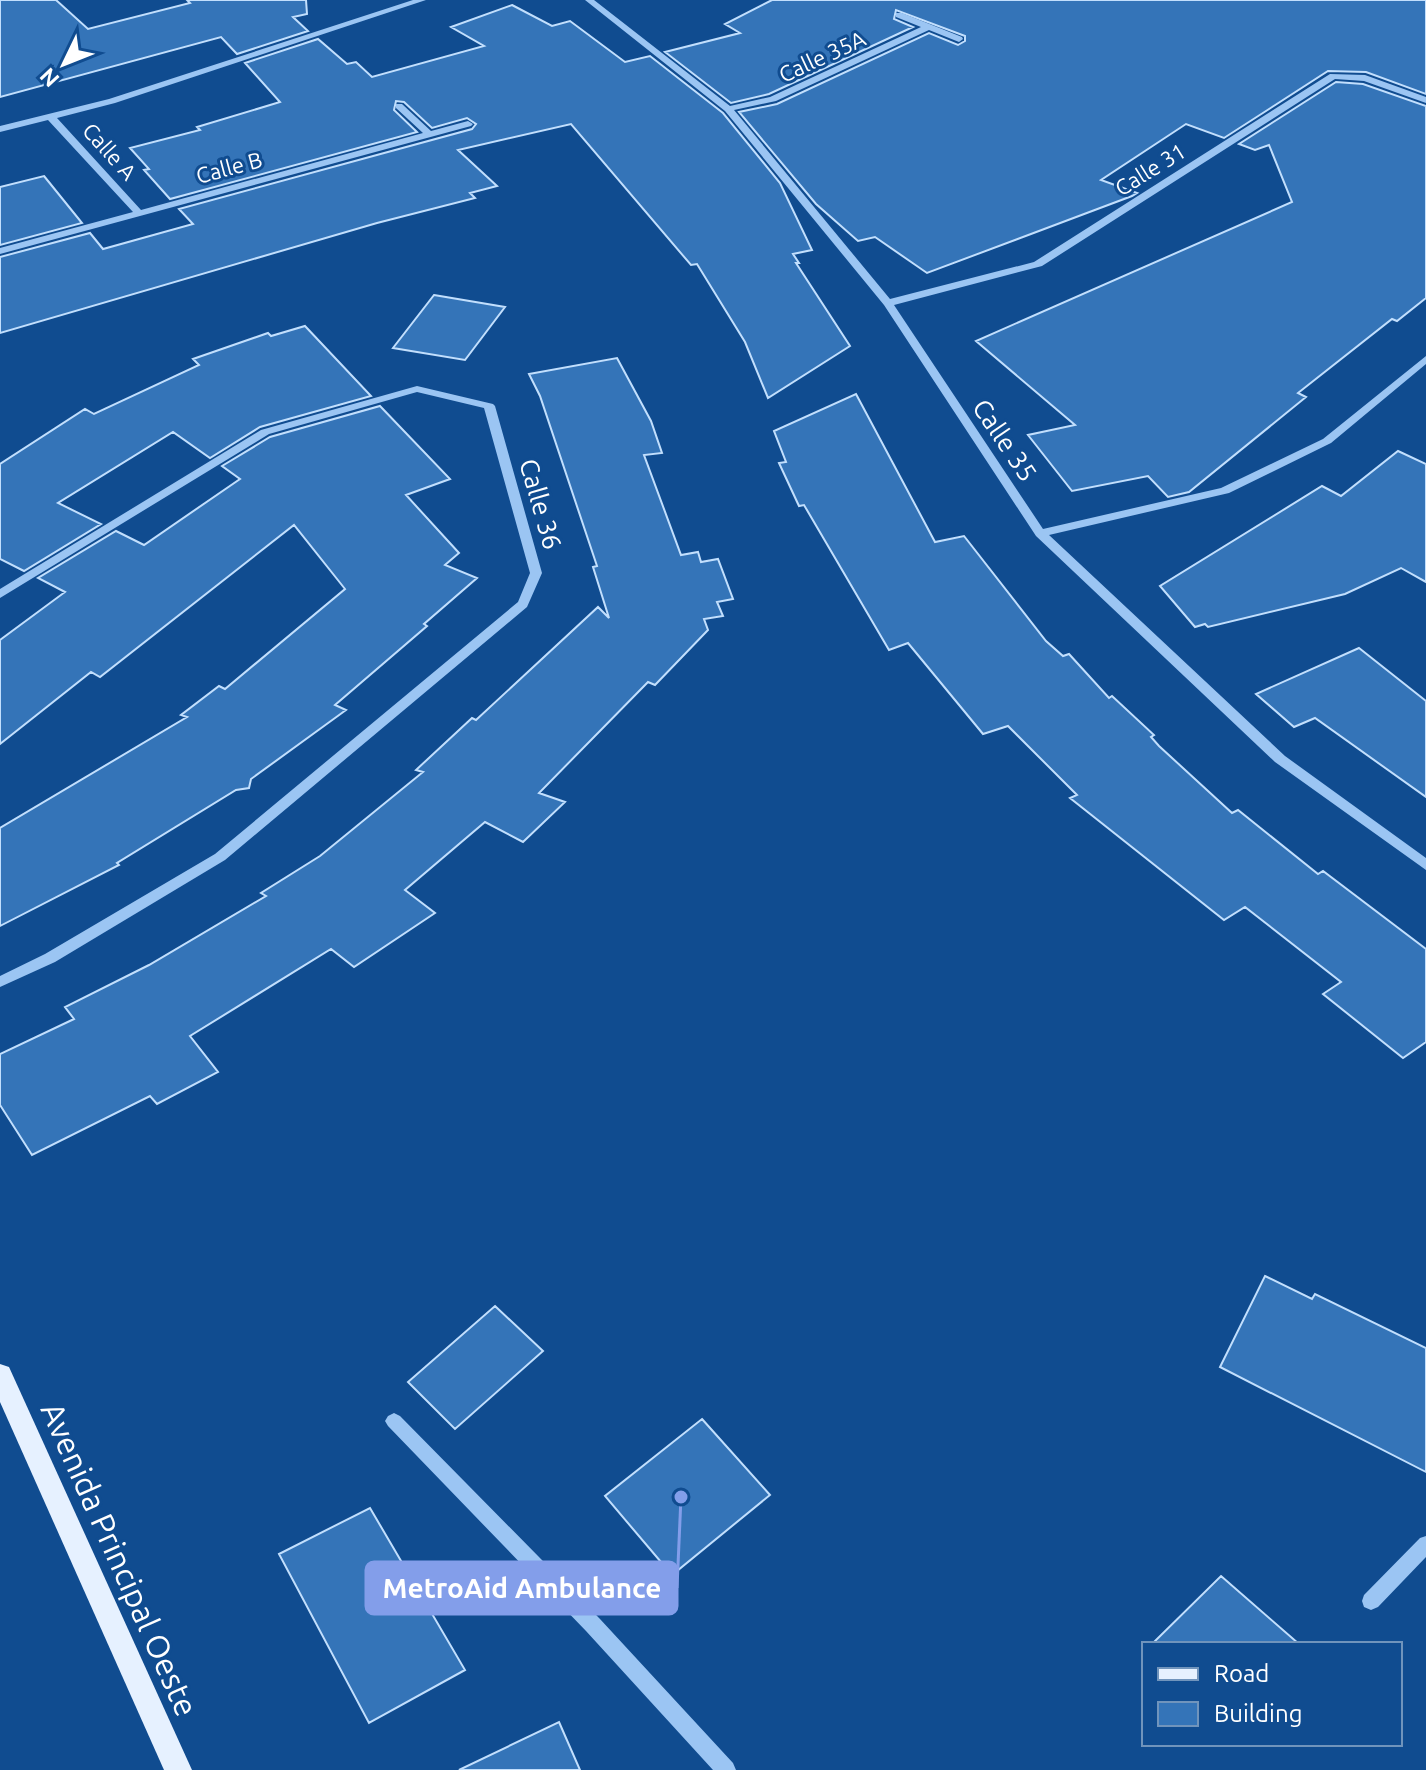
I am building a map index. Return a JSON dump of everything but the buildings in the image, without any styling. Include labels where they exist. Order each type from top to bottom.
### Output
[{"type":"main road","name":"Avenida Principal Oeste","points":[[0,1375],[178,1770]]},
{"type":"street","points":[[0,129],[112,101],[422,0]]},
{"type":"street","name":"Calle 35","points":[[589,0],[728,109],[888,303],[1040,533],[1280,759],[1426,865]]},
{"type":"street","points":[[899,15],[959,39]]},
{"type":"street","name":"Calle 35A","points":[[728,109],[773,99],[928,27]]},
{"type":"street","name":"Calle 31","points":[[888,303],[1038,264],[1333,76],[1365,78],[1426,100]]},
{"type":"street","points":[[399,106],[428,133]]},
{"type":"street","name":"Calle A","points":[[51,117],[139,213]]},
{"type":"street","name":"Calle B","points":[[0,251],[468,124]]},
{"type":"street","points":[[1040,533],[1225,491],[1327,441],[1426,359]]},
{"type":"street","name":"Calle 36","points":[[0,594],[265,432],[417,389],[489,406],[536,573],[523,604],[220,857],[50,958],[0,982]]},
{"type":"street","points":[[394,1421],[593,1625],[726,1770]]},
{"type":"street","points":[[1371,1601],[1426,1544]]},
{"type":"place","name":"MetroAid Ambulance","points":[[681,1497]]}]
